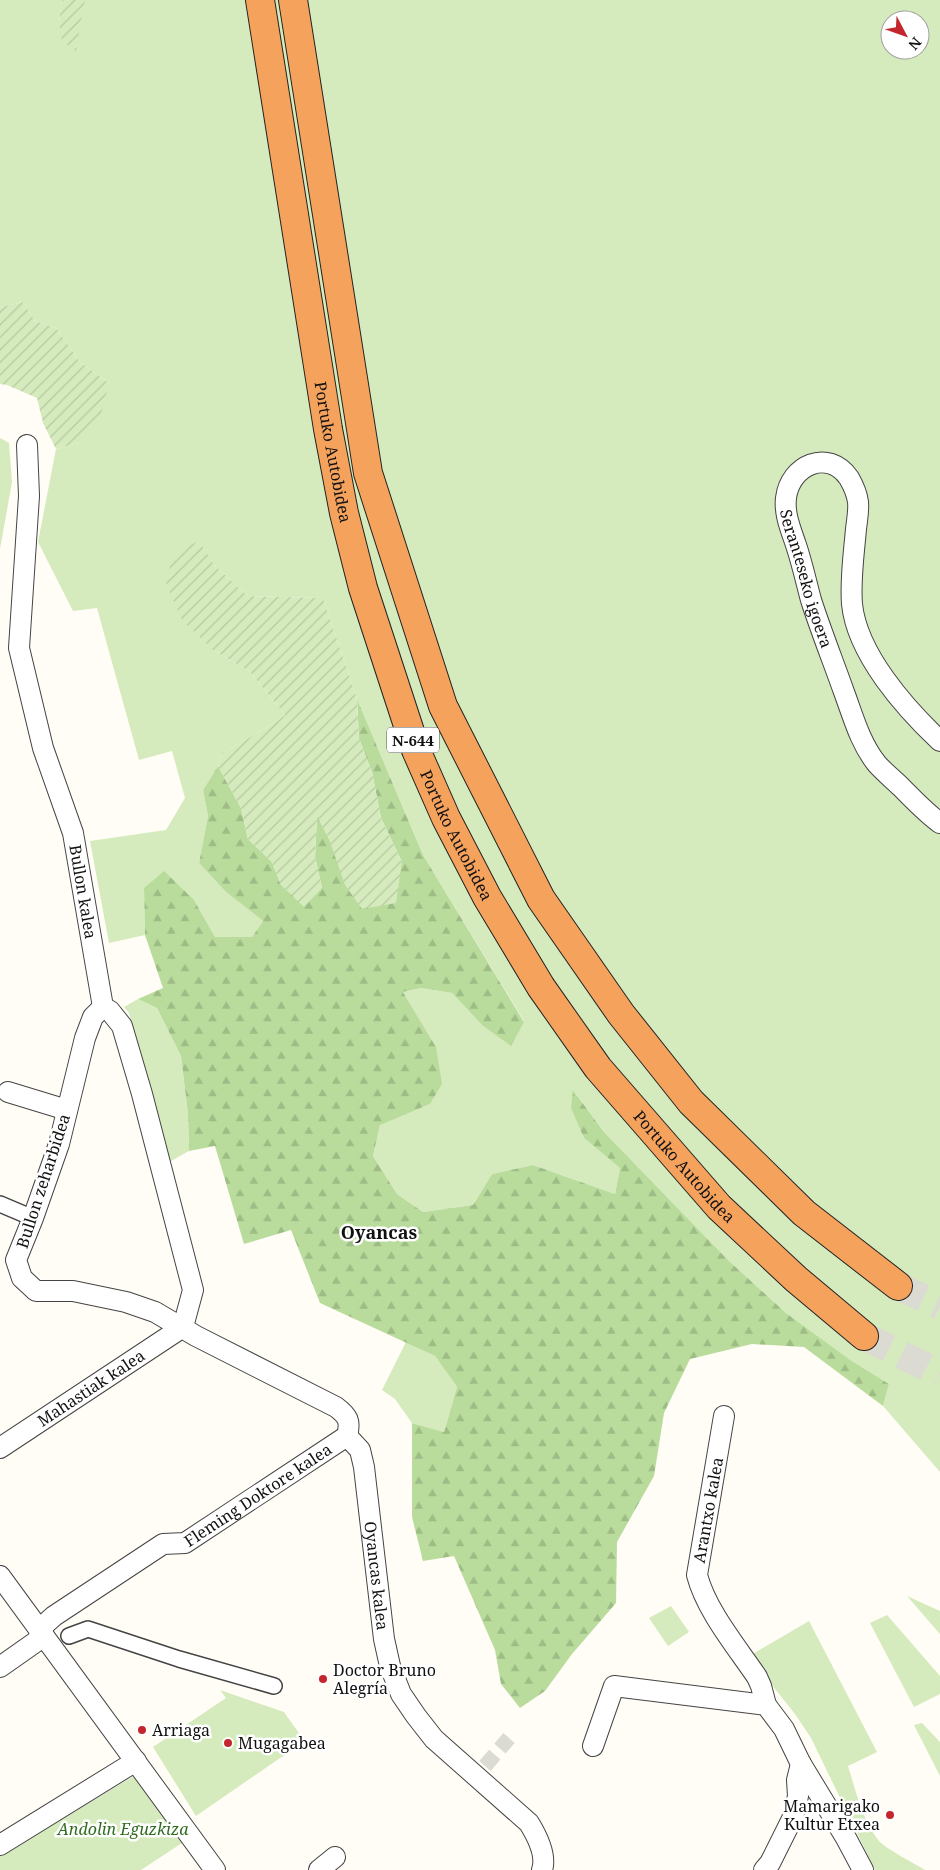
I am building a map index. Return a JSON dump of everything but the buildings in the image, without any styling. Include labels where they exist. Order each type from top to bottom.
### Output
[{"type":"highway","name":"Portuko Autobidea","points":[[260,0],[328,428],[344,513],[362,588],[416,750],[446,818],[486,897],[541,987],[598,1068],[719,1207],[796,1279],[864,1336]]},
{"type":"highway","name":"Portuko Autobidea","points":[[293,0],[368,473],[443,706],[540,899],[627,1021],[691,1102],[796,1206],[898,1286]]},
{"type":"street","name":"Bullon kalea","points":[[27,445],[29,496],[19,648],[43,748],[73,833],[103,1007]]},
{"type":"street","name":"Seranteseko igoera","points":[[940,741],[921,724],[891,687],[859,634],[852,604],[858,503],[854,488],[848,476],[838,468],[816,462],[806,465],[798,472],[786,496],[788,521],[812,600],[860,735],[877,763],[940,823]]},
{"type":"street","name":"Bullon zeharbidea","points":[[103,1007],[93,1017],[85,1038],[59,1144],[16,1260],[22,1278],[36,1291],[73,1291],[126,1302],[155,1312],[182,1327]]},
{"type":"street","points":[[103,1007],[110,1011],[122,1026],[194,1290],[182,1327]]},
{"type":"street","points":[[8,1092],[67,1110]]},
{"type":"street","points":[[0,1204],[33,1218]]},
{"type":"street","name":"Oyancas kalea","points":[[182,1327],[196,1336],[336,1407],[348,1416],[350,1425],[347,1436],[360,1450],[364,1467],[384,1639],[390,1666],[401,1694],[434,1739],[529,1823],[538,1839],[544,1865],[542,1870]]},
{"type":"street","name":"Mahastiak kalea","points":[[0,1448],[182,1327]]},
{"type":"street","name":"Arantxo kalea","points":[[724,1416],[696,1574],[700,1589],[757,1677],[766,1705],[784,1729],[801,1764],[863,1870]]},
{"type":"street","name":"Fleming Doktore kalea","points":[[0,1667],[37,1641],[45,1624],[54,1616],[163,1544],[185,1542],[347,1436]]},
{"type":"street","points":[[0,1576],[215,1870]]},
{"type":"street","points":[[69,1636],[88,1629],[179,1659],[274,1686]]},
{"type":"street","points":[[593,1746],[614,1686],[766,1705]]},
{"type":"street","points":[[0,1845],[136,1761]]},
{"type":"street","points":[[764,1870],[770,1863],[793,1817],[798,1796],[797,1780],[801,1764]]},
{"type":"street","points":[[793,1817],[808,1808],[830,1814]]},
{"type":"street","points":[[319,1870],[335,1857]]},
{"type":"green space","points":[[0,0],[62,0],[59,22],[83,8],[86,0],[940,0],[940,1472],[883,1406],[889,1384],[852,1361],[786,1313],[729,1261],[604,1132],[574,1091],[584,1138],[620,1168],[615,1194],[533,1165],[492,1174],[473,1205],[423,1212],[397,1194],[373,1156],[380,1124],[430,1104],[436,1047],[403,992],[421,988],[452,993],[482,1025],[524,1021],[423,855],[357,699],[323,598],[248,596],[215,566],[198,541],[213,650],[250,672],[285,715],[222,753],[218,766],[203,790],[208,816],[199,863],[226,892],[263,921],[252,937],[215,937],[194,900],[144,888],[145,935],[109,943],[90,841],[166,830],[185,798],[172,751],[139,760],[97,608],[73,611],[38,542],[56,449],[78,443],[109,383],[80,362],[56,328],[35,321],[23,302],[0,307]]},
{"type":"green space","points":[[62,0],[86,0],[76,51],[62,41],[59,22]]},
{"type":"green space","points":[[23,302],[35,321],[56,328],[80,362],[109,383],[99,423],[78,443],[56,449],[43,423],[37,398],[7,385],[0,384],[0,307]]},
{"type":"green space","points":[[0,438],[9,443],[12,482],[0,549]]},
{"type":"green space","points":[[199,541],[215,566],[248,596],[323,598],[357,699],[359,739],[372,772],[381,818],[402,862],[396,903],[362,909],[345,885],[329,839],[317,816],[315,857],[322,888],[304,907],[281,885],[272,862],[248,839],[241,808],[218,766],[222,753],[285,715],[250,672],[213,650],[182,620],[166,584],[173,553]]},
{"type":"green space","points":[[357,699],[423,855],[524,1022],[511,1046],[482,1025],[452,993],[421,988],[403,992],[436,1047],[442,1084],[430,1104],[380,1125],[373,1156],[397,1194],[423,1212],[473,1205],[492,1174],[533,1165],[615,1194],[620,1168],[584,1138],[571,1108],[573,1090],[604,1132],[729,1261],[786,1313],[852,1361],[889,1384],[883,1406],[804,1347],[752,1344],[690,1359],[664,1413],[654,1476],[617,1542],[616,1603],[572,1654],[545,1691],[520,1708],[501,1684],[495,1650],[454,1556],[423,1561],[412,1517],[412,1423],[444,1432],[457,1387],[435,1356],[320,1303],[291,1230],[244,1244],[215,1146],[189,1151],[188,1114],[181,1056],[157,1008],[138,999],[163,988],[145,935],[144,888],[164,871],[194,900],[215,937],[252,937],[263,921],[226,892],[199,863],[208,816],[203,790],[218,766],[241,808],[248,839],[272,862],[281,885],[322,888],[315,857],[317,815],[329,839],[402,862],[381,818],[372,772],[359,739]]},
{"type":"green space","points":[[138,999],[157,1008],[181,1056],[188,1114],[189,1151],[169,1162],[129,1013],[124,1007]]},
{"type":"green space","points":[[406,1342],[435,1356],[457,1387],[444,1432],[412,1423],[395,1399],[382,1390]]},
{"type":"green space","points":[[907,1596],[940,1611],[940,1634]]},
{"type":"green space","points":[[671,1606],[689,1632],[668,1646],[649,1618]]},
{"type":"green space","points":[[887,1615],[940,1676],[940,1694],[914,1707],[870,1623]]},
{"type":"green space","points":[[809,1621],[877,1752],[848,1766],[868,1824],[879,1841],[925,1870],[875,1870],[811,1738],[795,1714],[749,1656]]},
{"type":"green space","points":[[220,1690],[284,1712],[306,1743],[280,1758],[196,1816],[153,1747],[226,1698]]},
{"type":"green space","points":[[922,1723],[940,1742],[940,1776],[914,1725]]},
{"type":"green space","name":"Andolin Eguzkiza","points":[[134,1776],[182,1843],[141,1870],[0,1870],[0,1856]]},
{"type":"tunnel","points":[[898,1286],[940,1306]]},
{"type":"tunnel","points":[[864,1336],[940,1374]]},
{"type":"tunnel","points":[[485,1766],[509,1738]]},
{"type":"place","name":"Doctor Bruno Alegría","points":[[323,1679]]},
{"type":"place","name":"Arriaga","points":[[142,1730]]},
{"type":"place","name":"Mugagabea","points":[[228,1743]]},
{"type":"place","name":"Mamarigako Kultur Etxea","points":[[890,1815]]},
{"type":"district","name":"Oyancas","points":[[379,1232]]}]
